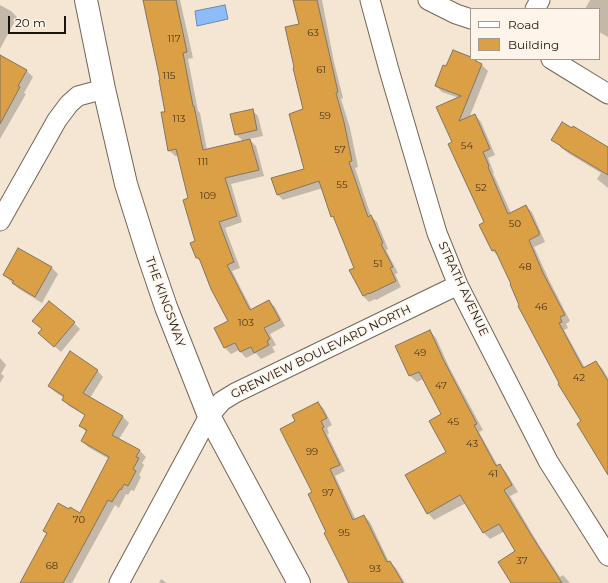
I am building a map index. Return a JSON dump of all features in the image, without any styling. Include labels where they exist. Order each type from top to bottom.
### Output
[{"type":"street","name":"THE KINGSWAY","points":[[86,0],[104,89],[126,184],[166,307],[209,416],[299,583]]},
{"type":"street","name":"STRATH AVENUE","points":[[370,0],[437,233],[458,285],[548,461],[608,556]]},
{"type":"street","points":[[428,0],[470,19]]},
{"type":"street","points":[[553,60],[608,94]]},
{"type":"street","points":[[0,221],[56,120],[69,104],[78,96],[104,89]]},
{"type":"street","name":"GRENVIEW BOULEVARD NORTH","points":[[119,583],[209,416],[222,401],[235,393],[458,285]]},
{"type":"water","points":[[225,5],[228,19],[197,26],[195,11]]},
{"type":"building","points":[[143,0],[176,0],[187,52],[183,53],[203,150],[250,139],[259,170],[225,178],[237,216],[219,222],[234,262],[227,265],[250,310],[269,300],[280,320],[264,328],[270,339],[267,341],[269,345],[254,353],[251,347],[240,352],[235,343],[224,348],[214,328],[228,321],[211,289],[199,258],[196,258],[190,243],[195,241],[183,200],[188,198],[176,149],[168,151],[161,112],[165,112],[160,80]]},
{"type":"building","points":[[293,0],[317,0],[352,161],[349,162],[368,217],[371,215],[383,243],[381,244],[393,267],[390,268],[396,281],[363,296],[349,270],[354,268],[333,216],[331,217],[319,181],[277,195],[271,178],[304,169],[289,114],[303,109],[285,27],[299,24]]},
{"type":"building","points":[[453,50],[470,57],[470,60],[476,60],[482,64],[459,121],[475,114],[490,149],[483,152],[508,214],[526,205],[539,232],[539,235],[529,240],[543,273],[565,315],[560,317],[562,322],[559,323],[583,368],[596,361],[608,381],[608,475],[577,424],[581,421],[558,384],[559,383],[518,306],[519,305],[511,284],[495,250],[492,251],[479,225],[484,222],[448,144],[452,142],[436,107],[461,96],[435,86],[443,65],[446,66]]},
{"type":"building","points":[[0,55],[27,70],[18,86],[20,87],[0,124]]},
{"type":"building","points":[[253,109],[257,130],[235,135],[230,114]]},
{"type":"building","points":[[562,122],[572,128],[573,126],[608,147],[608,175],[551,140]]},
{"type":"building","points":[[18,248],[52,267],[35,297],[12,283],[14,281],[3,275]]},
{"type":"building","points":[[49,301],[75,322],[54,347],[38,333],[42,329],[32,321]]},
{"type":"building","points":[[430,330],[443,359],[477,424],[474,425],[496,466],[500,464],[512,485],[504,490],[562,583],[511,583],[498,562],[515,551],[499,524],[483,533],[460,495],[427,514],[405,475],[446,452],[429,421],[441,414],[419,372],[409,376],[395,346]]},
{"type":"building","points":[[70,351],[98,370],[83,393],[123,416],[112,435],[140,450],[136,457],[139,458],[133,469],[136,471],[128,486],[124,484],[112,502],[108,500],[63,583],[20,583],[47,533],[43,531],[58,503],[69,509],[70,507],[80,513],[109,457],[81,441],[87,430],[79,426],[85,415],[62,400],[64,396],[48,386]]},
{"type":"building","points":[[318,402],[327,418],[321,421],[324,427],[322,428],[340,465],[330,469],[353,520],[364,515],[387,562],[390,561],[403,583],[349,583],[324,533],[326,532],[308,494],[312,492],[280,429],[295,421],[292,415]]}]
